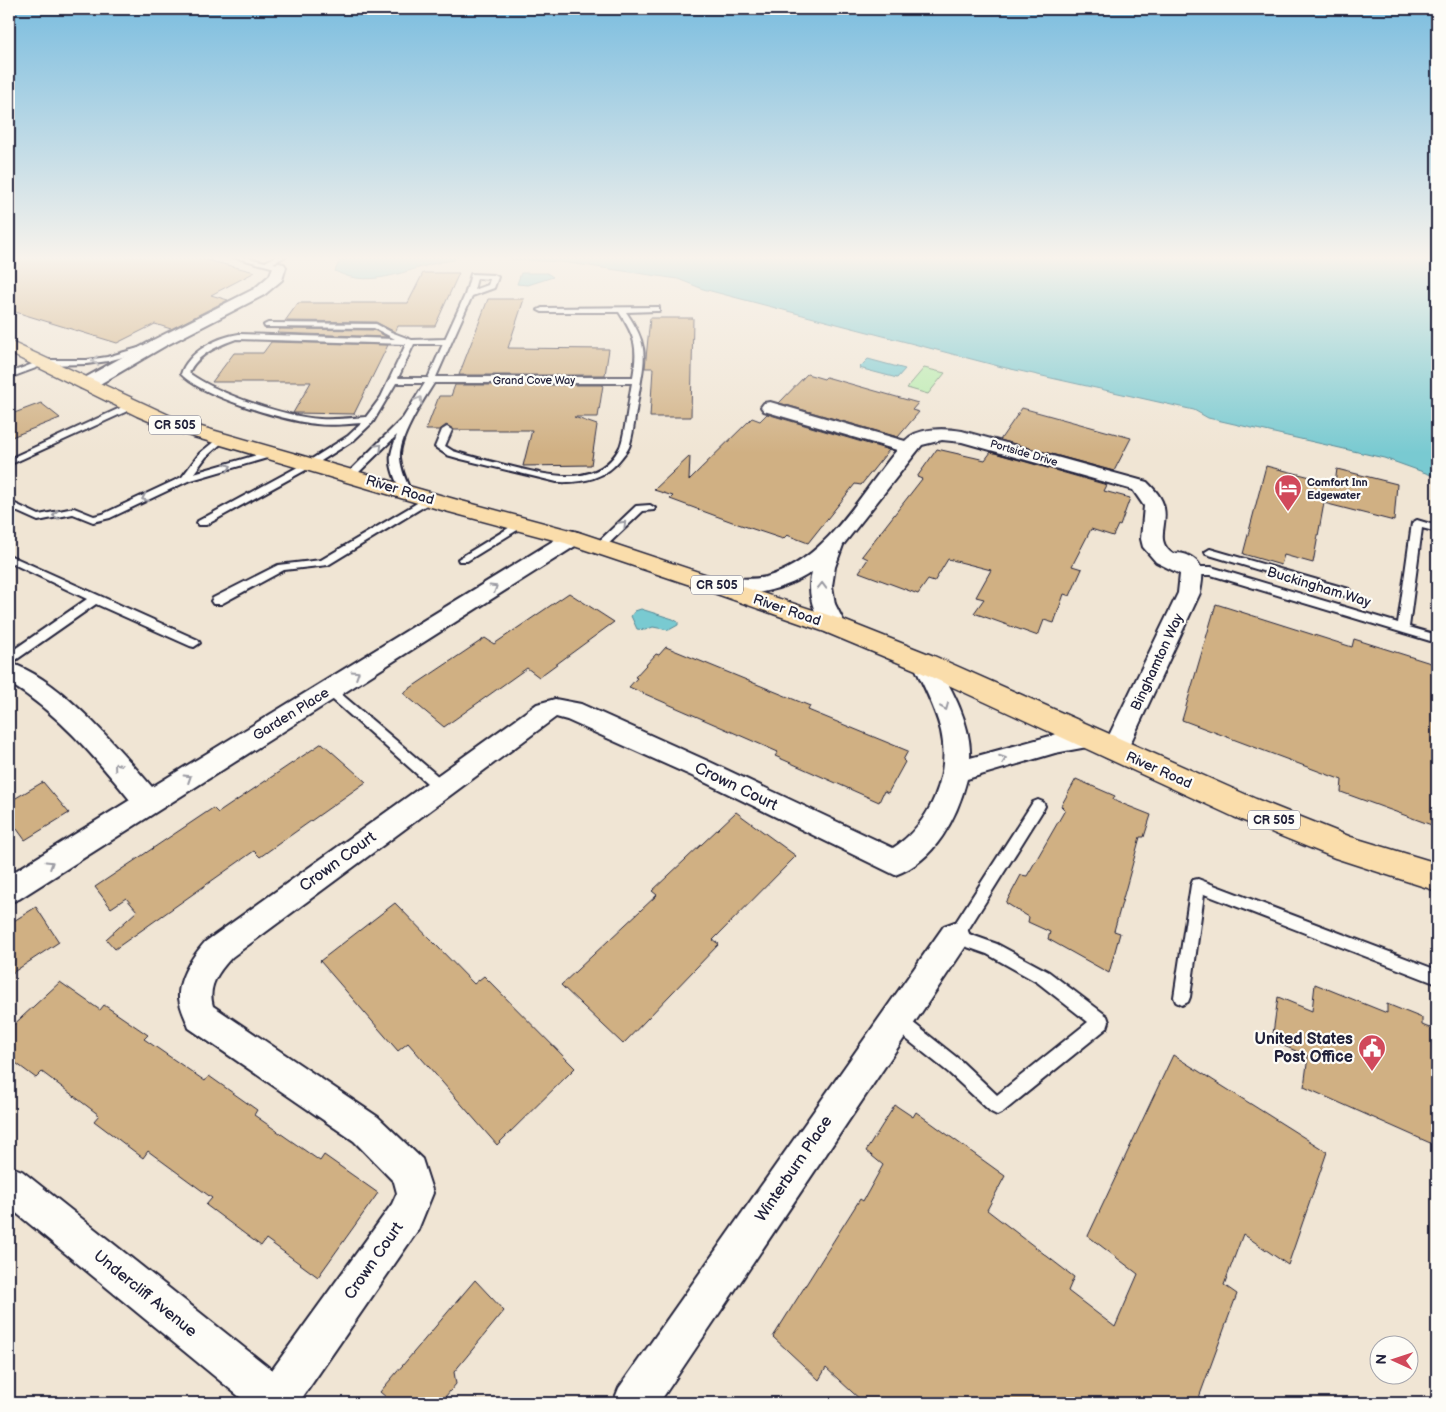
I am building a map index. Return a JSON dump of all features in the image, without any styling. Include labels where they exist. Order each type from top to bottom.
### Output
[{"type":"main road","name":"River Road","points":[[11,349],[177,426],[429,499],[573,538],[834,626],[925,663],[1244,808],[1346,849],[1437,877]]},
{"type":"street","points":[[87,384],[200,322]]},
{"type":"street","points":[[770,407],[909,448]]},
{"type":"street","name":"Portside Drive","points":[[720,586],[751,586],[785,578],[809,564],[833,544],[915,441],[941,433],[955,434],[1140,486],[1154,502],[1156,513],[1149,536],[1154,546],[1159,554],[1191,571]]},
{"type":"street","name":"Garden Place","points":[[9,890],[573,538]]},
{"type":"street","name":"Portside Drive","points":[[833,544],[820,585],[823,607],[834,626]]},
{"type":"street","name":"Binghamton Way","points":[[1102,744],[1189,593],[1191,571]]},
{"type":"street","name":"Crown Court","points":[[278,1401],[405,1217],[415,1193],[409,1172],[366,1129],[201,1017],[195,997],[200,975],[209,959],[221,947],[546,712],[555,708],[572,711],[701,769],[895,863],[922,842],[935,824],[947,799],[956,772],[957,742],[939,691],[925,663]]},
{"type":"street","points":[[9,672],[45,693],[95,739],[148,803]]},
{"type":"street","points":[[956,772],[981,767],[1045,744],[1102,744]]},
{"type":"street","name":"Winterburn Place","points":[[634,1403],[955,936]]},
{"type":"street","name":"Undercliff Avenue","points":[[9,1184],[278,1401]]},
{"type":"lane","points":[[406,492],[400,478],[395,456],[407,420],[431,380],[457,322]]},
{"type":"lane","points":[[447,430],[440,447],[450,453],[550,480],[567,481],[582,479],[602,470],[613,462],[626,446],[641,354],[639,341],[628,322]]},
{"type":"lane","points":[[268,325],[376,326],[388,334],[411,342]]},
{"type":"lane","points":[[370,420],[314,422],[282,416],[205,387],[187,376],[186,368],[193,358],[226,340],[237,337],[411,342],[449,341]]},
{"type":"lane","points":[[202,523],[310,464],[351,438],[370,420],[411,342]]},
{"type":"lane","points":[[9,376],[43,363],[86,362],[108,359],[159,343]]},
{"type":"lane","name":"Grand Cove Way","points":[[392,381],[636,380]]},
{"type":"lane","points":[[9,462],[131,406]]},
{"type":"lane","points":[[351,475],[407,420]]},
{"type":"lane","points":[[185,479],[203,455],[221,438]]},
{"type":"lane","points":[[9,504],[38,518],[74,511],[94,519],[106,516],[185,479],[271,454]]},
{"type":"lane","points":[[217,601],[282,567],[324,563],[429,499]]},
{"type":"lane","points":[[599,547],[640,508],[650,508]]},
{"type":"lane","points":[[1403,628],[1417,523],[1437,529]]},
{"type":"lane","points":[[463,560],[520,524]]},
{"type":"lane","points":[[1210,552],[1345,592]]},
{"type":"lane","points":[[9,558],[94,599],[194,643]]},
{"type":"lane","name":"Buckingham Way","points":[[1191,571],[1211,571],[1437,639]]},
{"type":"lane","points":[[9,658],[94,599]]},
{"type":"lane","points":[[329,690],[441,788]]},
{"type":"lane","points":[[896,1020],[954,1066],[997,1106],[1101,1022],[1043,977],[992,949],[955,936],[1038,806]]},
{"type":"lane","points":[[1182,997],[1198,885],[1437,977]]},
{"type":"green space","points":[[924,368],[945,373],[928,394],[907,388]]},
{"type":"water","points":[[829,322],[1437,322],[1437,477],[1384,458],[1208,418],[1194,410],[1002,367]]},
{"type":"water","points":[[868,359],[905,369],[897,378],[859,368]]},
{"type":"water","points":[[641,609],[673,619],[678,622],[678,625],[669,630],[653,627],[645,630],[637,629],[631,616],[635,611]]},
{"type":"building","points":[[48,322],[185,322],[171,329],[155,324],[117,343]]},
{"type":"building","points":[[366,322],[437,322],[435,326],[398,326],[395,332],[376,322]]},
{"type":"building","points":[[479,322],[517,322],[508,348],[609,349],[605,375],[459,375]]},
{"type":"building","points":[[650,322],[693,322],[691,417],[650,417],[653,368],[645,368]]},
{"type":"building","points":[[280,329],[374,330],[387,337],[277,333]]},
{"type":"building","points":[[271,342],[388,345],[354,414],[293,413],[311,382],[212,382],[234,353],[263,353]]},
{"type":"building","points":[[807,374],[824,379],[826,377],[918,403],[912,410],[919,412],[898,437],[779,403]]},
{"type":"building","points":[[455,385],[603,385],[598,417],[574,417],[597,425],[591,465],[523,466],[532,430],[454,430],[446,425],[440,430],[426,430],[439,396],[451,396]]},
{"type":"building","points":[[41,403],[60,418],[9,438],[9,415]]},
{"type":"building","points":[[1022,408],[1131,438],[1114,471],[1000,440]]},
{"type":"building","points":[[767,414],[889,450],[861,485],[855,484],[808,543],[787,535],[783,539],[735,523],[670,499],[673,496],[654,490],[690,456],[689,480],[752,418],[760,421]]},
{"type":"building","points":[[937,449],[985,460],[991,452],[1107,485],[1104,491],[1130,498],[1120,526],[1118,525],[1113,536],[1091,529],[1072,566],[1082,569],[1070,596],[1064,594],[1054,623],[1044,620],[1038,636],[974,613],[984,599],[976,597],[991,570],[948,559],[934,582],[928,580],[918,594],[859,572],[868,559],[862,556],[922,479],[917,477]]},
{"type":"building","name":"Comfort Inn Edgewater","points":[[1266,466],[1335,483],[1337,469],[1397,484],[1394,521],[1324,503],[1313,563],[1284,555],[1281,565],[1243,554]]},
{"type":"building","points":[[569,593],[614,622],[539,677],[527,668],[444,727],[403,693],[485,638],[494,644]]},
{"type":"building","points":[[1216,604],[1352,647],[1354,639],[1437,665],[1437,827],[1341,792],[1342,780],[1182,720]]},
{"type":"building","points":[[666,647],[810,706],[808,710],[908,751],[903,760],[905,762],[888,793],[884,791],[879,802],[775,756],[778,752],[629,687],[637,678],[635,677],[656,654],[659,655]]},
{"type":"building","points":[[322,743],[366,782],[260,857],[254,851],[115,949],[106,939],[137,911],[126,898],[111,908],[95,887],[213,808],[218,813]]},
{"type":"building","points":[[1076,779],[1115,796],[1113,800],[1151,815],[1144,837],[1140,837],[1114,931],[1120,933],[1109,973],[1048,939],[1050,932],[1028,922],[1029,917],[1006,903],[1021,875],[1027,876],[1065,810],[1061,806]]},
{"type":"building","points":[[43,782],[69,813],[25,840],[9,818],[9,802]]},
{"type":"building","points":[[736,812],[796,856],[713,940],[719,944],[623,1044],[561,985],[657,895],[652,891]]},
{"type":"building","points":[[395,903],[474,984],[484,976],[575,1068],[497,1145],[408,1043],[398,1051],[320,961]]},
{"type":"building","points":[[36,907],[59,942],[9,975],[9,924]]},
{"type":"building","points":[[60,982],[100,1010],[104,1005],[148,1035],[144,1039],[205,1081],[209,1076],[257,1110],[254,1115],[320,1161],[324,1155],[378,1193],[318,1277],[266,1239],[261,1246],[206,1205],[212,1198],[148,1151],[143,1158],[94,1121],[99,1115],[42,1072],[36,1078],[9,1058],[9,1029]]},
{"type":"building","name":"United States Post Office","points":[[1315,984],[1387,1013],[1387,1004],[1422,1018],[1422,1025],[1437,1031],[1437,1146],[1304,1087],[1308,1056],[1272,1041],[1278,997],[1312,1011]]},
{"type":"building","points":[[1173,1055],[1327,1152],[1288,1265],[1243,1234],[1224,1285],[1237,1294],[1197,1403],[864,1403],[826,1368],[819,1380],[773,1337],[860,1199],[863,1201],[883,1165],[866,1151],[895,1105],[913,1117],[916,1112],[1005,1176],[987,1210],[1074,1277],[1068,1291],[1115,1327],[1138,1274],[1088,1236]]},
{"type":"building","points":[[475,1280],[504,1311],[454,1372],[456,1384],[440,1403],[393,1403],[380,1392]]},
{"type":"place","name":"Comfort Inn Edgewater","points":[[1288,512]]},
{"type":"place","name":"United States Post Office","points":[[1372,1072]]}]
